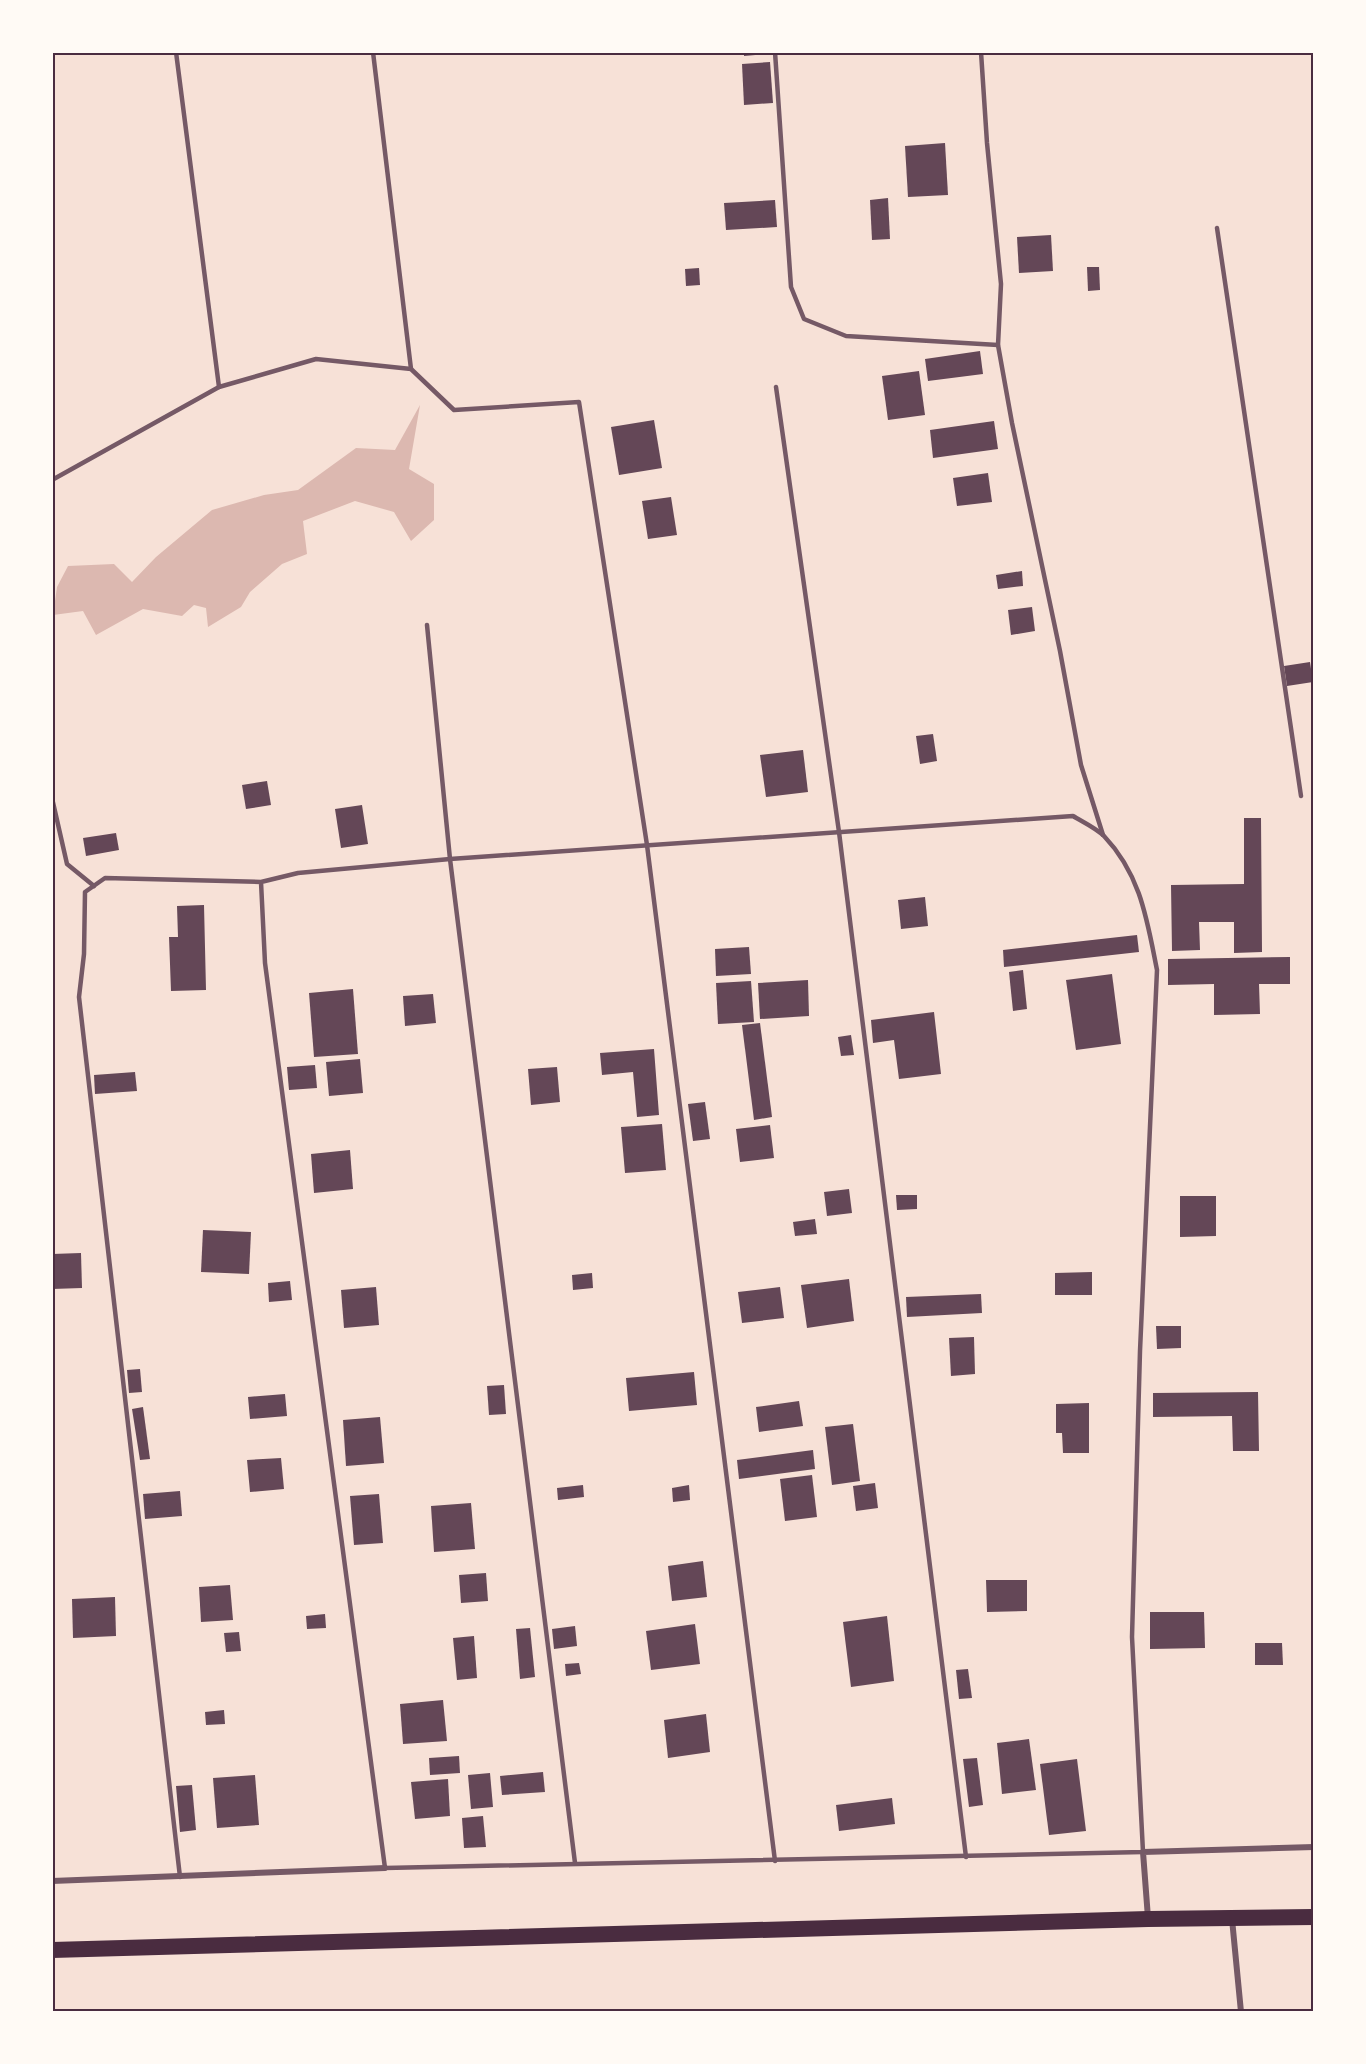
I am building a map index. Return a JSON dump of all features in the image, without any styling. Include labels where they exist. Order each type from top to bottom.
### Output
[{"type":"highway","points":[[52,1950],[1148,1919],[1314,1917]]},
{"type":"street","points":[[1148,1919],[1143,1852],[1314,1847]]},
{"type":"street","points":[[52,1881],[385,1868]]},
{"type":"street","points":[[1232,1919],[1241,2012]]},
{"type":"lane","points":[[176,52],[219,387]]},
{"type":"lane","points":[[373,52],[411,369]]},
{"type":"lane","points":[[775,52],[791,287],[804,319],[846,336],[998,345]]},
{"type":"lane","points":[[261,882],[265,963],[385,1868],[1143,1852],[1132,1637],[1140,1351],[1157,970],[1145,912],[1132,874],[1103,835],[1081,765],[1060,651],[1012,423],[998,345],[1001,284],[987,143],[981,52]]},
{"type":"lane","points":[[1217,228],[1301,796]]},
{"type":"lane","points":[[52,480],[219,387],[316,359],[411,369],[454,410],[579,402],[647,845],[776,1861]]},
{"type":"lane","points":[[776,387],[839,832],[966,1857]]},
{"type":"lane","points":[[427,625],[450,859],[575,1863]]},
{"type":"lane","points":[[52,798],[68,864],[94,886]]},
{"type":"lane","points":[[180,1877],[79,997],[84,954],[85,892],[105,878],[261,882],[298,873],[450,859],[1073,816],[1103,835]]},
{"type":"shaded area","points":[[420,405],[409,469],[434,484],[434,520],[411,541],[394,512],[355,501],[303,521],[307,554],[282,564],[250,592],[241,607],[208,627],[206,608],[194,605],[182,616],[143,609],[96,635],[83,611],[53,615],[57,587],[68,566],[114,564],[132,582],[156,557],[212,510],[264,495],[298,490],[356,448],[395,450]]},
{"type":"building","points":[[744,52],[768,52],[768,54],[744,56]]},
{"type":"building","points":[[770,62],[773,103],[744,105],[742,64]]},
{"type":"building","points":[[945,143],[948,195],[908,197],[905,146]]},
{"type":"building","points":[[888,198],[890,239],[872,240],[870,200]]},
{"type":"building","points":[[775,200],[777,227],[726,230],[724,203]]},
{"type":"building","points":[[1051,235],[1053,271],[1019,273],[1017,237]]},
{"type":"building","points":[[1087,267],[1099,267],[1100,290],[1088,291]]},
{"type":"building","points":[[699,268],[700,285],[686,286],[685,269]]},
{"type":"building","points":[[980,351],[983,374],[928,381],[925,359]]},
{"type":"building","points":[[919,371],[925,415],[888,420],[882,376]]},
{"type":"building","points":[[654,420],[662,468],[619,475],[611,427]]},
{"type":"building","points":[[994,421],[998,449],[933,458],[930,430]]},
{"type":"building","points":[[988,473],[992,502],[957,506],[953,478]]},
{"type":"building","points":[[671,497],[677,535],[648,539],[642,501]]},
{"type":"building","points":[[1022,571],[1023,586],[998,589],[996,575]]},
{"type":"building","points":[[1032,607],[1035,631],[1011,635],[1008,610]]},
{"type":"building","points":[[1310,662],[1313,682],[1287,686],[1284,666]]},
{"type":"building","points":[[933,734],[937,761],[920,764],[916,736]]},
{"type":"building","points":[[803,750],[808,792],[766,797],[760,755]]},
{"type":"building","points":[[267,781],[271,805],[246,809],[242,785]]},
{"type":"building","points":[[362,805],[368,844],[341,848],[335,809]]},
{"type":"building","points":[[1244,818],[1261,818],[1262,952],[1234,953],[1234,922],[1199,922],[1200,950],[1172,951],[1171,885],[1244,884]]},
{"type":"building","points":[[116,833],[119,850],[86,856],[83,838]]},
{"type":"building","points":[[925,897],[928,926],[901,929],[898,900]]},
{"type":"building","points":[[204,905],[206,990],[171,991],[169,937],[178,937],[177,906]]},
{"type":"building","points":[[1137,935],[1139,952],[1004,967],[1003,950]]},
{"type":"building","points":[[749,947],[751,974],[716,976],[715,949]]},
{"type":"building","points":[[1290,957],[1290,984],[1259,984],[1260,1014],[1214,1015],[1214,984],[1168,985],[1168,959]]},
{"type":"building","points":[[1023,970],[1027,1009],[1013,1011],[1009,972]]},
{"type":"building","points":[[1112,974],[1121,1044],[1076,1050],[1066,980]]},
{"type":"building","points":[[808,980],[809,1016],[760,1019],[758,983]]},
{"type":"building","points":[[751,981],[754,1022],[718,1024],[716,983]]},
{"type":"building","points":[[353,989],[358,1054],[314,1057],[309,993]]},
{"type":"building","points":[[433,994],[436,1023],[405,1026],[403,996]]},
{"type":"building","points":[[934,1012],[941,1074],[899,1079],[894,1040],[873,1043],[871,1020]]},
{"type":"building","points":[[760,1023],[772,1117],[754,1120],[742,1025]]},
{"type":"building","points":[[851,1035],[854,1055],[841,1056],[838,1037]]},
{"type":"building","points":[[52,1046],[55,1046],[55,1075],[52,1075]]},
{"type":"building","points":[[654,1049],[659,1115],[637,1117],[633,1072],[602,1075],[600,1053]]},
{"type":"building","points":[[360,1059],[363,1093],[329,1096],[326,1062]]},
{"type":"building","points":[[315,1065],[317,1088],[289,1090],[287,1067]]},
{"type":"building","points":[[557,1067],[560,1102],[531,1105],[528,1069]]},
{"type":"building","points":[[135,1072],[137,1091],[95,1094],[94,1075]]},
{"type":"building","points":[[705,1102],[710,1139],[693,1141],[688,1104]]},
{"type":"building","points":[[662,1124],[666,1170],[625,1173],[621,1127]]},
{"type":"building","points":[[770,1125],[774,1158],[740,1162],[736,1129]]},
{"type":"building","points":[[350,1150],[353,1189],[314,1193],[311,1154]]},
{"type":"building","points":[[849,1189],[852,1213],[827,1216],[824,1192]]},
{"type":"building","points":[[896,1195],[917,1195],[917,1209],[897,1210]]},
{"type":"building","points":[[1180,1196],[1216,1196],[1216,1236],[1180,1237]]},
{"type":"building","points":[[815,1219],[817,1234],[795,1236],[793,1222]]},
{"type":"building","points":[[203,1230],[251,1232],[249,1274],[201,1272]]},
{"type":"building","points":[[81,1253],[82,1288],[52,1289],[52,1254]]},
{"type":"building","points":[[1092,1272],[1092,1295],[1055,1295],[1055,1273]]},
{"type":"building","points":[[592,1273],[593,1288],[573,1290],[572,1275]]},
{"type":"building","points":[[849,1279],[854,1321],[807,1328],[801,1285]]},
{"type":"building","points":[[290,1281],[292,1300],[269,1302],[268,1283]]},
{"type":"building","points":[[376,1287],[379,1325],[344,1328],[341,1290]]},
{"type":"building","points":[[780,1287],[784,1318],[742,1323],[738,1292]]},
{"type":"building","points":[[981,1294],[982,1313],[907,1317],[906,1297]]},
{"type":"building","points":[[1156,1326],[1181,1326],[1181,1348],[1157,1349]]},
{"type":"building","points":[[974,1337],[975,1374],[951,1376],[949,1338]]},
{"type":"building","points":[[140,1369],[142,1392],[129,1393],[127,1370]]},
{"type":"building","points":[[694,1372],[697,1405],[629,1411],[626,1378]]},
{"type":"building","points":[[504,1385],[506,1414],[489,1415],[487,1386]]},
{"type":"building","points":[[1258,1392],[1259,1451],[1233,1451],[1232,1416],[1153,1417],[1153,1393]]},
{"type":"building","points":[[285,1394],[287,1416],[250,1419],[248,1397]]},
{"type":"building","points":[[799,1401],[803,1426],[759,1432],[756,1407]]},
{"type":"building","points":[[1089,1403],[1089,1453],[1063,1453],[1062,1433],[1056,1433],[1056,1404]]},
{"type":"building","points":[[143,1407],[150,1459],[140,1460],[132,1409]]},
{"type":"building","points":[[380,1417],[384,1463],[346,1466],[343,1420]]},
{"type":"building","points":[[853,1424],[860,1481],[832,1485],[825,1427]]},
{"type":"building","points":[[813,1450],[815,1469],[739,1479],[737,1460]]},
{"type":"building","points":[[281,1458],[284,1489],[250,1492],[247,1460]]},
{"type":"building","points":[[812,1475],[817,1517],[785,1521],[780,1479]]},
{"type":"building","points":[[875,1483],[878,1508],[856,1511],[853,1486]]},
{"type":"building","points":[[583,1485],[584,1497],[558,1500],[557,1488]]},
{"type":"building","points":[[689,1485],[690,1500],[673,1502],[672,1488]]},
{"type":"building","points":[[180,1491],[182,1516],[145,1519],[143,1494]]},
{"type":"building","points":[[379,1494],[383,1543],[354,1545],[350,1496]]},
{"type":"building","points":[[471,1503],[475,1549],[434,1552],[431,1506]]},
{"type":"building","points":[[703,1561],[707,1597],[672,1601],[668,1566]]},
{"type":"building","points":[[486,1573],[488,1601],[461,1603],[459,1575]]},
{"type":"building","points":[[986,1580],[1027,1580],[1027,1611],[987,1612]]},
{"type":"building","points":[[230,1585],[233,1620],[201,1622],[199,1587]]},
{"type":"building","points":[[115,1597],[116,1636],[73,1638],[72,1599]]},
{"type":"building","points":[[1150,1612],[1204,1612],[1205,1648],[1150,1649]]},
{"type":"building","points":[[325,1614],[326,1628],[307,1629],[306,1616]]},
{"type":"building","points":[[887,1616],[894,1681],[851,1687],[843,1622]]},
{"type":"building","points":[[695,1624],[700,1664],[651,1670],[646,1631]]},
{"type":"building","points":[[575,1626],[577,1646],[554,1649],[552,1629]]},
{"type":"building","points":[[530,1628],[535,1677],[520,1679],[516,1629]]},
{"type":"building","points":[[239,1632],[241,1651],[226,1652],[224,1633]]},
{"type":"building","points":[[474,1636],[477,1678],[457,1680],[453,1638]]},
{"type":"building","points":[[1255,1643],[1282,1643],[1283,1665],[1255,1665]]},
{"type":"building","points":[[579,1663],[581,1674],[566,1676],[565,1664]]},
{"type":"building","points":[[968,1669],[972,1698],[959,1699],[956,1670]]},
{"type":"building","points":[[443,1700],[447,1741],[403,1744],[400,1704]]},
{"type":"building","points":[[224,1710],[225,1724],[206,1725],[205,1712]]},
{"type":"building","points":[[706,1714],[710,1752],[668,1758],[664,1720]]},
{"type":"building","points":[[1029,1739],[1036,1790],[1002,1794],[997,1743]]},
{"type":"building","points":[[459,1756],[460,1773],[430,1775],[429,1758]]},
{"type":"building","points":[[977,1758],[983,1805],[969,1807],[963,1759]]},
{"type":"building","points":[[1077,1759],[1086,1831],[1049,1835],[1040,1764]]},
{"type":"building","points":[[543,1772],[545,1792],[502,1795],[500,1776]]},
{"type":"building","points":[[490,1773],[493,1807],[471,1809],[468,1775]]},
{"type":"building","points":[[255,1775],[259,1825],[217,1828],[213,1778]]},
{"type":"building","points":[[448,1779],[450,1816],[415,1819],[411,1782]]},
{"type":"building","points":[[192,1785],[196,1830],[180,1832],[176,1786]]},
{"type":"building","points":[[892,1798],[895,1824],[839,1831],[836,1805]]},
{"type":"building","points":[[483,1816],[486,1847],[464,1848],[462,1818]]}]
